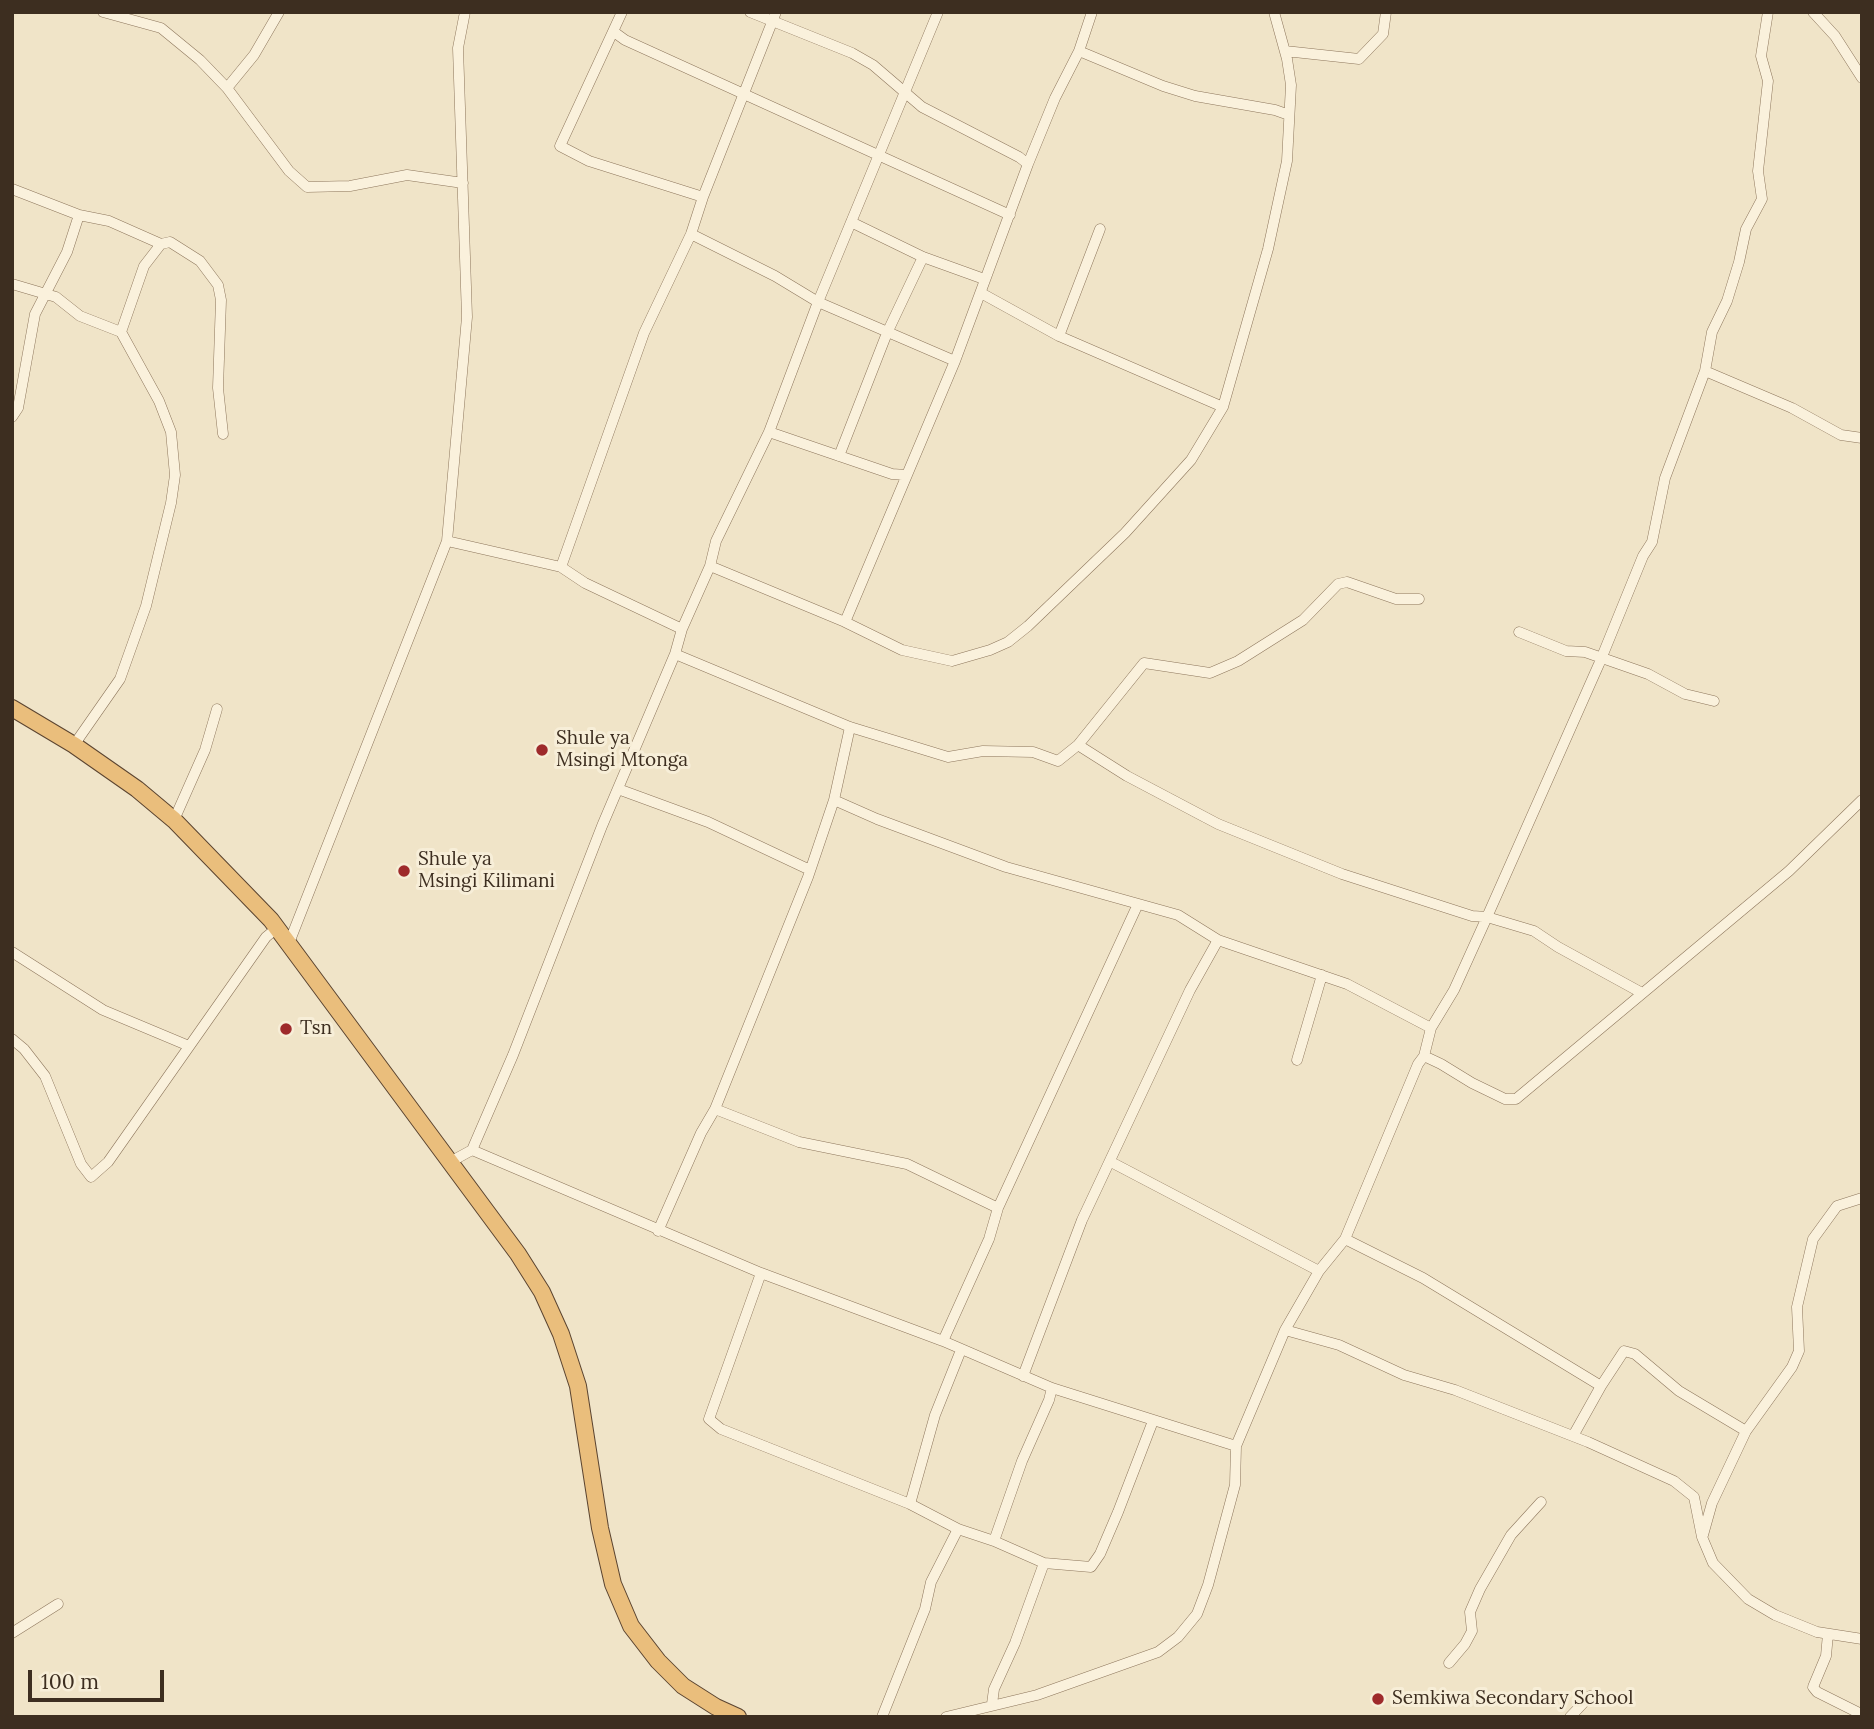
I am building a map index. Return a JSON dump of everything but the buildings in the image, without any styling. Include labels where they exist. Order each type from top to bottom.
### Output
[{"type":"highway","points":[[12,708],[75,745],[137,789],[174,820],[277,928],[518,1254],[542,1292],[561,1334],[578,1386],[600,1528],[613,1584],[631,1626],[658,1661],[684,1686],[716,1707],[738,1717]]},
{"type":"street","points":[[103,12],[161,28],[200,61],[228,88],[289,171],[307,187],[351,186],[407,175],[463,183]]},
{"type":"street","points":[[228,88],[254,55],[279,12]]},
{"type":"street","points":[[289,943],[447,541],[467,317],[458,48],[465,12]]},
{"type":"street","points":[[622,12],[560,146],[589,161],[703,197]]},
{"type":"street","points":[[750,12],[774,16],[852,53],[873,65],[922,107],[1028,164]]},
{"type":"street","points":[[450,1162],[472,1150],[513,1055],[618,789],[675,654],[682,629],[710,566],[716,541],[769,432],[818,302],[938,12]]},
{"type":"street","points":[[845,621],[955,361],[1028,164],[1055,98],[1079,51],[1092,12]]},
{"type":"street","points":[[710,566],[845,621],[902,650],[952,661],[1008,642],[1096,561],[1167,489],[1191,460],[1223,407],[1268,249],[1287,161],[1291,85],[1274,12]]},
{"type":"street","points":[[1285,51],[1359,59],[1383,34],[1386,12]]},
{"type":"street","points":[[946,1717],[1037,1695],[1158,1652],[1178,1637],[1197,1614],[1208,1585],[1235,1485],[1236,1446],[1285,1330],[1318,1271],[1345,1239],[1418,1064],[1424,1056],[1431,1028],[1454,990],[1602,658],[1643,556],[1652,542],[1665,478],[1705,371],[1712,332],[1727,301],[1746,229],[1762,199],[1758,171],[1768,81],[1760,56],[1768,12]]},
{"type":"street","points":[[1813,12],[1835,36],[1862,78]]},
{"type":"street","points":[[561,568],[644,333],[691,234],[774,16]]},
{"type":"street","points":[[614,33],[1010,215]]},
{"type":"street","points":[[1079,51],[1163,86],[1195,96],[1275,110],[1289,115]]},
{"type":"street","points":[[12,188],[79,215],[109,221],[161,244],[170,242],[200,261],[218,285],[221,300],[218,388],[223,434]]},
{"type":"street","points":[[12,417],[18,408],[35,314],[67,252],[79,215]]},
{"type":"street","points":[[851,222],[923,257],[984,279]]},
{"type":"street","points":[[1059,336],[1100,229]]},
{"type":"street","points":[[691,234],[775,276],[818,302],[955,361]]},
{"type":"street","points":[[121,332],[144,266],[161,244]]},
{"type":"street","points":[[839,456],[887,333],[923,257]]},
{"type":"street","points":[[12,284],[57,297],[80,316],[121,332],[159,401],[171,432],[175,475],[171,503],[146,606],[120,679],[75,745]]},
{"type":"street","points":[[981,293],[1059,336],[1223,407]]},
{"type":"street","points":[[1705,371],[1791,408],[1841,435],[1862,438]]},
{"type":"street","points":[[769,432],[892,474],[906,475]]},
{"type":"street","points":[[447,541],[561,568],[586,583],[682,629]]},
{"type":"street","points":[[675,654],[850,727],[948,757],[983,751],[1033,752],[1058,761],[1078,745],[1144,663],[1210,673],[1238,661],[1303,620],[1338,584],[1347,582],[1396,599],[1419,599]]},
{"type":"street","points":[[1519,632],[1566,651],[1586,652],[1648,674],[1685,694],[1714,701]]},
{"type":"street","points":[[174,820],[205,750],[217,709]]},
{"type":"street","points":[[658,1231],[701,1133],[715,1109],[810,870],[834,800],[850,727]]},
{"type":"street","points":[[1078,745],[1127,776],[1218,824],[1342,874],[1472,916],[1487,917],[1534,931],[1642,993]]},
{"type":"street","points":[[618,789],[708,822],[810,870]]},
{"type":"street","points":[[834,800],[1006,867],[1178,915],[1218,940],[1348,984],[1431,1028]]},
{"type":"street","points":[[1424,1056],[1505,1099],[1516,1099],[1789,871],[1862,800]]},
{"type":"street","points":[[943,1342],[989,1239],[998,1208],[1138,904]]},
{"type":"street","points":[[12,1039],[45,1076],[81,1164],[91,1177],[108,1162],[266,937],[277,928]]},
{"type":"street","points":[[1023,1376],[1082,1220],[1190,990],[1218,940]]},
{"type":"street","points":[[12,952],[103,1010],[188,1046]]},
{"type":"street","points":[[1297,1060],[1322,975]]},
{"type":"street","points":[[715,1109],[799,1142],[906,1164],[998,1208]]},
{"type":"street","points":[[472,1150],[658,1231],[943,1342],[1052,1388],[1236,1446]]},
{"type":"street","points":[[1111,1162],[1318,1271]]},
{"type":"street","points":[[1702,1537],[1712,1503],[1746,1431],[1793,1367],[1799,1351],[1797,1307],[1813,1239],[1837,1206],[1862,1198]]},
{"type":"street","points":[[1345,1239],[1423,1278],[1601,1386]]},
{"type":"street","points":[[761,1273],[709,1419],[721,1429],[910,1504],[958,1530],[994,1541],[1044,1563],[1091,1567],[1100,1554],[1118,1512],[1153,1422]]},
{"type":"street","points":[[1285,1330],[1339,1345],[1404,1375],[1455,1390],[1573,1436],[1674,1481],[1694,1497],[1702,1537],[1713,1563],[1748,1599],[1775,1615],[1828,1634],[1862,1639]]},
{"type":"street","points":[[910,1504],[935,1415],[961,1350]]},
{"type":"street","points":[[1573,1436],[1624,1351],[1635,1354],[1679,1391],[1746,1431]]},
{"type":"street","points":[[994,1541],[1022,1461],[1052,1388]]},
{"type":"street","points":[[1449,1663],[1472,1631],[1471,1612],[1480,1589],[1511,1535],[1541,1502]]},
{"type":"street","points":[[883,1717],[925,1609],[931,1582],[958,1530]]},
{"type":"street","points":[[992,1704],[994,1689],[1015,1643],[1044,1563]]},
{"type":"street","points":[[12,1633],[58,1604]]},
{"type":"street","points":[[1828,1634],[1826,1656],[1813,1687],[1817,1692],[1857,1712],[1860,1717]]},
{"type":"street","points":[[1570,1717],[1590,1696]]},
{"type":"place","name":"Shule ya Msingi Mtonga","points":[[542,750]]},
{"type":"place","name":"Shule ya Msingi Kilimani","points":[[404,871]]},
{"type":"place","name":"Tsn","points":[[286,1029]]},
{"type":"place","name":"Semkiwa Secondary School","points":[[1378,1699]]}]
